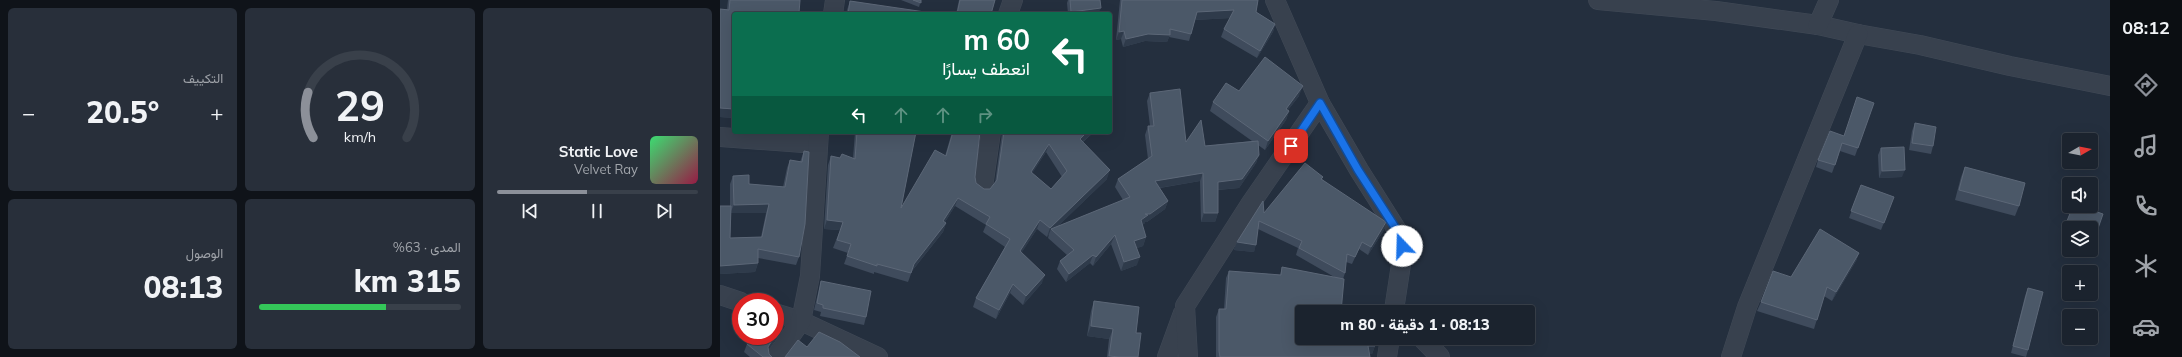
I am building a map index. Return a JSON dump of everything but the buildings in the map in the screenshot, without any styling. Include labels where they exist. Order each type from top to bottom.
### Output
[{"type":"street","points":[[833,12],[834,0]]},
{"type":"street","points":[[1009,12],[1013,0]]},
{"type":"street","points":[[1275,0],[1320,103],[1358,170],[1400,235],[1402,258],[1395,305]]},
{"type":"street","points":[[1598,0],[1716,11],[1818,25],[1858,34],[1920,44],[2010,66],[2110,86]]},
{"type":"street","points":[[1818,25],[1829,0]]},
{"type":"street","points":[[1731,357],[1747,307],[1858,34]]},
{"type":"street","points":[[1167,357],[1185,306],[1251,203],[1320,103]]},
{"type":"street","points":[[983,187],[991,134]]},
{"type":"street","points":[[720,137],[818,138],[810,276],[801,321],[776,357]]},
{"type":"street","points":[[720,296],[732,299]]},
{"type":"street","points":[[1185,306],[1188,357]]},
{"type":"street","points":[[784,316],[801,321],[878,357]]},
{"type":"street","points":[[1388,357],[1389,345]]},
{"type":"street","points":[[1429,345],[1440,357]]},
{"type":"route","points":[[1291,146],[1320,103],[1358,170],[1400,235],[1402,239],[1402,246]]}]
